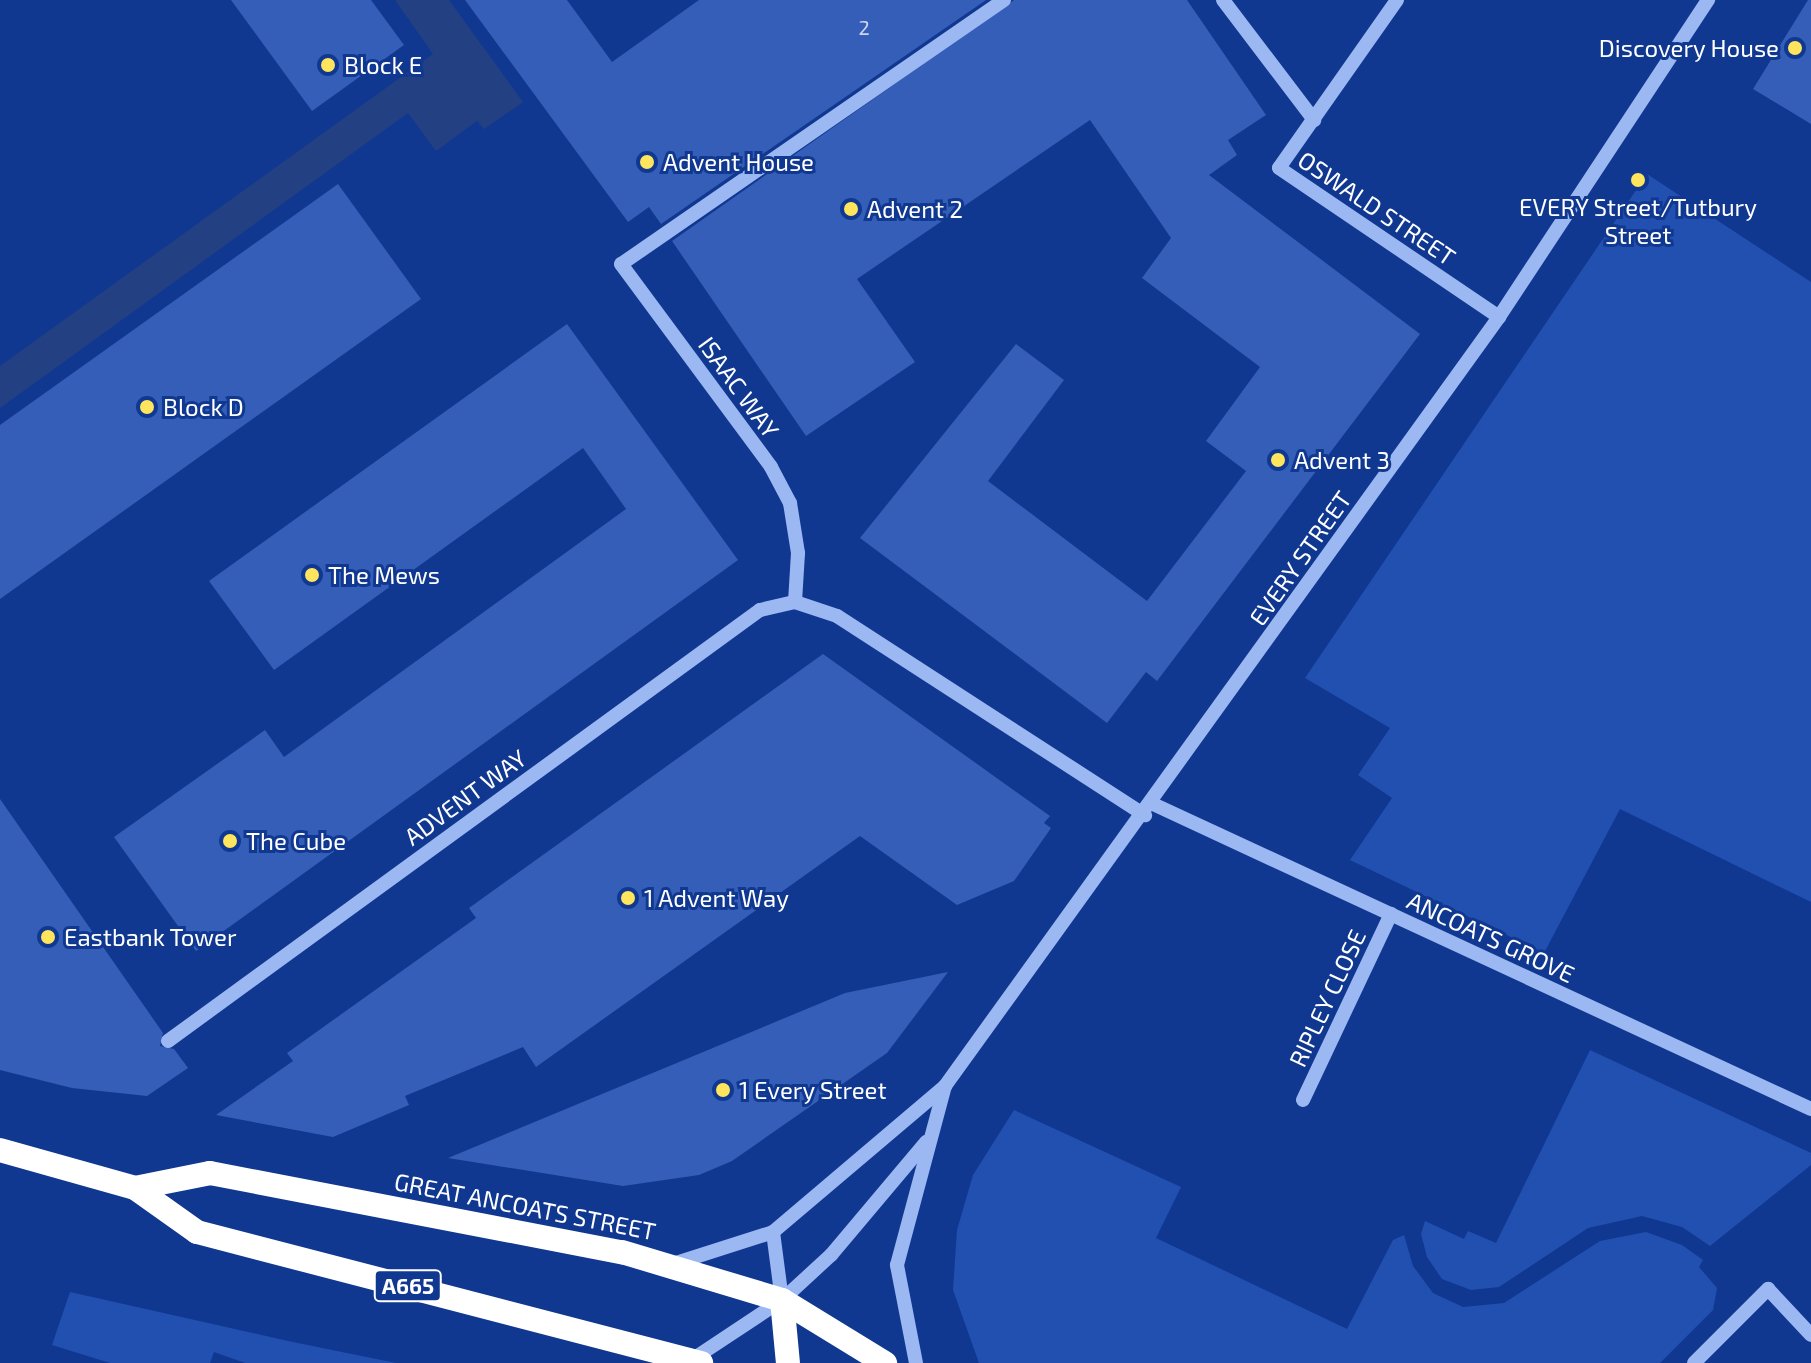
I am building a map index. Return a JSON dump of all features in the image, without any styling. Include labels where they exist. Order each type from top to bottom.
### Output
[{"type":"highway","name":"GREAT ANCOATS STREET","points":[[0,1150],[135,1188],[197,1232],[697,1361]]},
{"type":"highway","name":"GREAT ANCOATS STREET","points":[[135,1188],[210,1173],[673,1264],[782,1300],[885,1363]]},
{"type":"highway","points":[[782,1300],[788,1363]]},
{"type":"street","name":"ISAAC WAY","points":[[795,602],[798,553],[790,503],[621,264],[1004,0]]},
{"type":"street","points":[[1223,0],[1314,120],[1397,0]]},
{"type":"street","name":"EVERY STREET","points":[[916,1363],[897,1265],[945,1086],[1149,809],[1499,317],[1708,0]]},
{"type":"street","name":"OSWALD STREET","points":[[1314,120],[1279,168],[1499,317]]},
{"type":"street","points":[[795,602],[837,616],[1149,809]]},
{"type":"street","name":"ADVENT WAY","points":[[168,1041],[760,610],[795,602]]},
{"type":"street","name":"ANCOATS GROVE","points":[[1149,809],[1391,914],[1811,1109]]},
{"type":"street","name":"RIPLEY CLOSE","points":[[1303,1100],[1391,914]]},
{"type":"street","points":[[673,1264],[773,1232],[945,1086]]},
{"type":"street","points":[[697,1361],[782,1300],[849,1236],[929,1139]]},
{"type":"street","points":[[773,1232],[782,1300]]},
{"type":"street","points":[[1694,1363],[1768,1289],[1811,1335]]},
{"type":"shaded area","points":[[395,0],[449,0],[523,102],[484,129],[477,121],[436,151],[408,113],[0,408],[0,366],[433,54]]},
{"type":"shaded area","points":[[1647,174],[1811,282],[1811,902],[1620,809],[1544,953],[1350,860],[1392,798],[1358,775],[1390,728],[1305,678]]},
{"type":"shaded area","points":[[1590,1050],[1811,1153],[1811,1165],[1710,1246],[1682,1227],[1642,1216],[1588,1228],[1499,1287],[1471,1290],[1442,1279],[1427,1257],[1421,1234],[1425,1221],[1464,1239],[1468,1231],[1496,1243]]},
{"type":"shaded area","points":[[1014,1110],[1181,1187],[1156,1238],[1347,1329],[1393,1240],[1404,1235],[1413,1266],[1433,1293],[1463,1307],[1504,1303],[1600,1241],[1646,1232],[1682,1245],[1703,1260],[1699,1267],[1717,1288],[1713,1310],[1660,1363],[979,1363],[953,1290],[957,1230],[973,1175]]},
{"type":"shaded area","points":[[70,1292],[396,1363],[245,1363],[214,1352],[210,1363],[110,1363],[52,1345]]},
{"type":"building","name":"Block E","points":[[231,0],[371,0],[404,45],[312,111]]},
{"type":"building","name":"Advent House","points":[[465,0],[567,0],[612,62],[699,0],[986,0],[661,224],[649,207],[628,222]]},
{"type":"building","points":[[1014,0],[1187,0],[1266,115],[1228,140],[1237,155],[1209,175],[1420,334],[1157,681],[1146,672],[1107,723],[860,538],[1016,344],[1064,380],[988,481],[1147,601],[1246,471],[1206,441],[1260,367],[1142,278],[1171,238],[1090,120],[857,279],[915,362],[806,436],[672,241]]},
{"type":"building","name":"Discovery House","points":[[1808,0],[1811,0],[1811,124],[1753,89]]},
{"type":"building","name":"Block D","points":[[338,184],[421,299],[0,599],[0,425]]},
{"type":"building","name":"The Mews","points":[[567,324],[738,560],[196,951],[114,837],[265,730],[284,757],[626,509],[583,448],[274,670],[209,581]]},
{"type":"building","name":"1 Advent Way","points":[[823,654],[1050,816],[1044,823],[1051,828],[1014,881],[957,905],[860,836],[536,1067],[523,1047],[405,1096],[409,1105],[333,1137],[216,1115],[293,1061],[287,1053],[476,918],[469,908]]},
{"type":"building","name":"Eastbank Tower","points":[[0,799],[163,1033],[160,1046],[174,1049],[188,1068],[147,1096],[72,1088],[0,1070]]},
{"type":"building","name":"1 Every Street","points":[[948,972],[887,1053],[732,1161],[699,1175],[623,1186],[448,1158],[845,993]]},
{"type":"place","name":"Discovery House","points":[[1795,48]]},
{"type":"place","name":"Block E","points":[[328,65]]},
{"type":"place","name":"Advent House","points":[[647,162]]},
{"type":"place","name":"EVERY Street/Tutbury Street","points":[[1638,180]]},
{"type":"place","name":"Advent 2","points":[[851,209]]},
{"type":"place","name":"Block D","points":[[147,407]]},
{"type":"place","name":"Advent 3","points":[[1278,460]]},
{"type":"place","name":"The Mews","points":[[312,575]]},
{"type":"place","name":"The Cube","points":[[230,841]]},
{"type":"place","name":"1 Advent Way","points":[[628,898]]},
{"type":"place","name":"Eastbank Tower","points":[[48,937]]},
{"type":"place","name":"1 Every Street","points":[[723,1090]]}]
